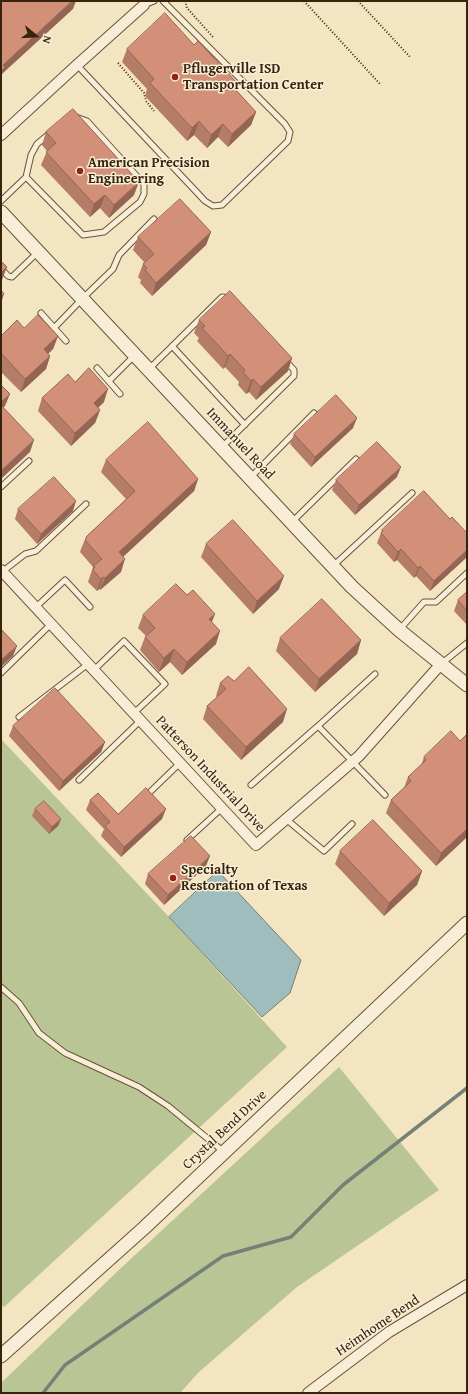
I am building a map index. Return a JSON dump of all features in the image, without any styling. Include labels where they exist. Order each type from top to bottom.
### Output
[{"type":"street","points":[[1,135],[145,3]]},
{"type":"street","name":"Immanuel Road","points":[[1,212],[352,587],[440,665],[467,685]]},
{"type":"street","name":"Patterson Industrial Drive","points":[[1,571],[52,624],[256,845],[353,762],[440,665]]},
{"type":"street","name":"Crystal Bend Drive","points":[[1,1356],[144,1228],[467,923]]},
{"type":"street","name":"Heimhome Bend","points":[[308,1393],[389,1332],[467,1285]]},
{"type":"lane","points":[[145,3],[154,1]]},
{"type":"lane","points":[[77,65],[205,201],[213,206],[222,205],[288,141],[290,132],[285,124],[163,1]]},
{"type":"lane","points":[[26,177],[83,235],[104,232],[140,202],[144,194],[144,184],[87,121],[76,116],[71,117]]},
{"type":"lane","points":[[1,201],[26,177],[31,155],[37,144],[55,128]]},
{"type":"lane","points":[[54,328],[113,269],[119,255],[154,219]]},
{"type":"lane","points":[[1,268],[8,276],[12,277],[38,252]]},
{"type":"lane","points":[[148,369],[222,296],[230,297],[235,302]]},
{"type":"lane","points":[[41,313],[66,341]]},
{"type":"lane","points":[[172,346],[245,425]]},
{"type":"lane","points":[[108,380],[135,355]]},
{"type":"lane","points":[[222,447],[294,376],[294,370],[284,359]]},
{"type":"lane","points":[[97,368],[120,394]]},
{"type":"lane","points":[[250,478],[314,413]]},
{"type":"lane","points":[[292,522],[356,459]]},
{"type":"lane","points":[[1,487],[29,461]]},
{"type":"lane","points":[[333,566],[412,493]]},
{"type":"lane","points":[[1,571],[25,554],[36,551],[86,504]]},
{"type":"lane","points":[[399,630],[424,602],[436,602],[467,573]]},
{"type":"lane","points":[[36,607],[65,580],[90,607]]},
{"type":"lane","points":[[1,673],[52,624]]},
{"type":"lane","points":[[19,716],[91,667],[124,641],[165,684],[134,713]]},
{"type":"lane","points":[[440,665],[467,643]]},
{"type":"lane","points":[[251,786],[375,674]]},
{"type":"lane","points":[[79,780],[141,720]]},
{"type":"lane","points":[[318,726],[385,795]]},
{"type":"lane","points":[[149,793],[180,763]]},
{"type":"lane","points":[[183,844],[222,808]]},
{"type":"lane","points":[[286,819],[324,851],[352,824]]},
{"type":"lane","points":[[1,987],[19,1003],[39,1033],[65,1053],[139,1087],[168,1106],[224,1152]]},
{"type":"path","points":[[185,1],[187,8],[213,37]]},
{"type":"path","points":[[304,1],[380,84]]},
{"type":"path","points":[[358,1],[410,57]]},
{"type":"path","points":[[118,64],[144,93],[146,101],[154,112]]},
{"type":"green space","points":[[1,739],[169,917],[287,1047],[4,1307],[1,1304]]},
{"type":"green space","points":[[339,1067],[439,1190],[297,1287],[199,1372],[180,1393],[1,1393],[1,1383],[121,1268]]},
{"type":"water","points":[[218,871],[301,960],[290,993],[262,1017],[169,917]]},
{"type":"building","points":[[1,1],[72,1],[3,65],[5,67],[1,71]]},
{"type":"building","name":"Pflugerville ISD Transportation Center","points":[[165,13],[194,45],[198,41],[238,84],[234,88],[256,112],[232,134],[223,124],[211,135],[199,121],[192,128],[150,83],[154,79],[127,49]]},
{"type":"building","name":"American Precision Engineering","points":[[73,109],[139,182],[114,205],[105,195],[94,204],[46,152],[56,143],[46,132]]},
{"type":"building","points":[[180,199],[211,232],[156,283],[145,270],[147,268],[143,264],[154,254],[138,237]]},
{"type":"building","points":[[1,261],[7,267],[1,273]]},
{"type":"building","points":[[1,290],[4,294],[1,297]]},
{"type":"building","points":[[230,291],[292,358],[261,387],[253,379],[251,381],[243,372],[245,370],[230,354],[228,356],[202,328],[205,326],[199,320]]},
{"type":"building","points":[[38,315],[58,336],[44,349],[50,356],[25,379],[1,353],[1,336],[17,320],[24,328]]},
{"type":"building","points":[[89,368],[108,389],[94,403],[100,410],[75,433],[42,398],[68,374],[75,382]]},
{"type":"building","points":[[1,385],[10,394],[1,402]]},
{"type":"building","points":[[336,395],[357,418],[315,457],[294,434]]},
{"type":"building","points":[[1,405],[34,440],[1,471]]},
{"type":"building","points":[[148,422],[198,479],[119,552],[125,559],[105,578],[103,577],[101,579],[93,570],[95,567],[93,566],[102,559],[85,540],[87,538],[86,537],[135,491],[106,460]]},
{"type":"building","points":[[377,442],[401,467],[359,505],[336,480]]},
{"type":"building","points":[[54,477],[76,501],[41,534],[18,509]]},
{"type":"building","points":[[424,491],[450,519],[452,517],[467,533],[467,550],[434,581],[420,566],[418,568],[401,549],[398,552],[381,533],[383,531],[382,530]]},
{"type":"building","points":[[233,520],[284,576],[257,601],[206,544]]},
{"type":"building","points":[[176,584],[187,595],[193,590],[215,614],[209,619],[220,631],[187,662],[174,649],[164,658],[145,637],[155,628],[143,615]]},
{"type":"building","points":[[467,592],[467,611],[458,600]]},
{"type":"building","points":[[322,599],[361,640],[319,679],[280,638]]},
{"type":"building","points":[[1,629],[17,646],[1,660]]},
{"type":"building","points":[[249,667],[287,709],[246,747],[207,706],[226,689],[220,683],[228,676],[234,681]]},
{"type":"building","points":[[55,688],[105,742],[63,781],[13,726]]},
{"type":"building","points":[[451,731],[460,741],[467,734],[467,829],[441,853],[391,800],[411,781],[408,777],[426,760],[424,757]]},
{"type":"building","points":[[146,788],[166,809],[124,847],[105,826],[110,822],[90,800],[98,793],[118,814]]},
{"type":"building","points":[[44,801],[61,819],[52,827],[35,809]]},
{"type":"building","points":[[373,820],[422,871],[389,903],[340,851]]},
{"type":"building","points":[[191,836],[210,856],[168,895],[148,874]]},
{"type":"waterway","points":[[43,1393],[65,1365],[223,1256],[291,1237],[343,1185],[467,1088]]},
{"type":"place","name":"Pflugerville ISD Transportation Center","points":[[175,77]]},
{"type":"place","name":"American Precision Engineering","points":[[80,171]]},
{"type":"place","name":"Specialty Restoration of Texas","points":[[173,878]]}]
